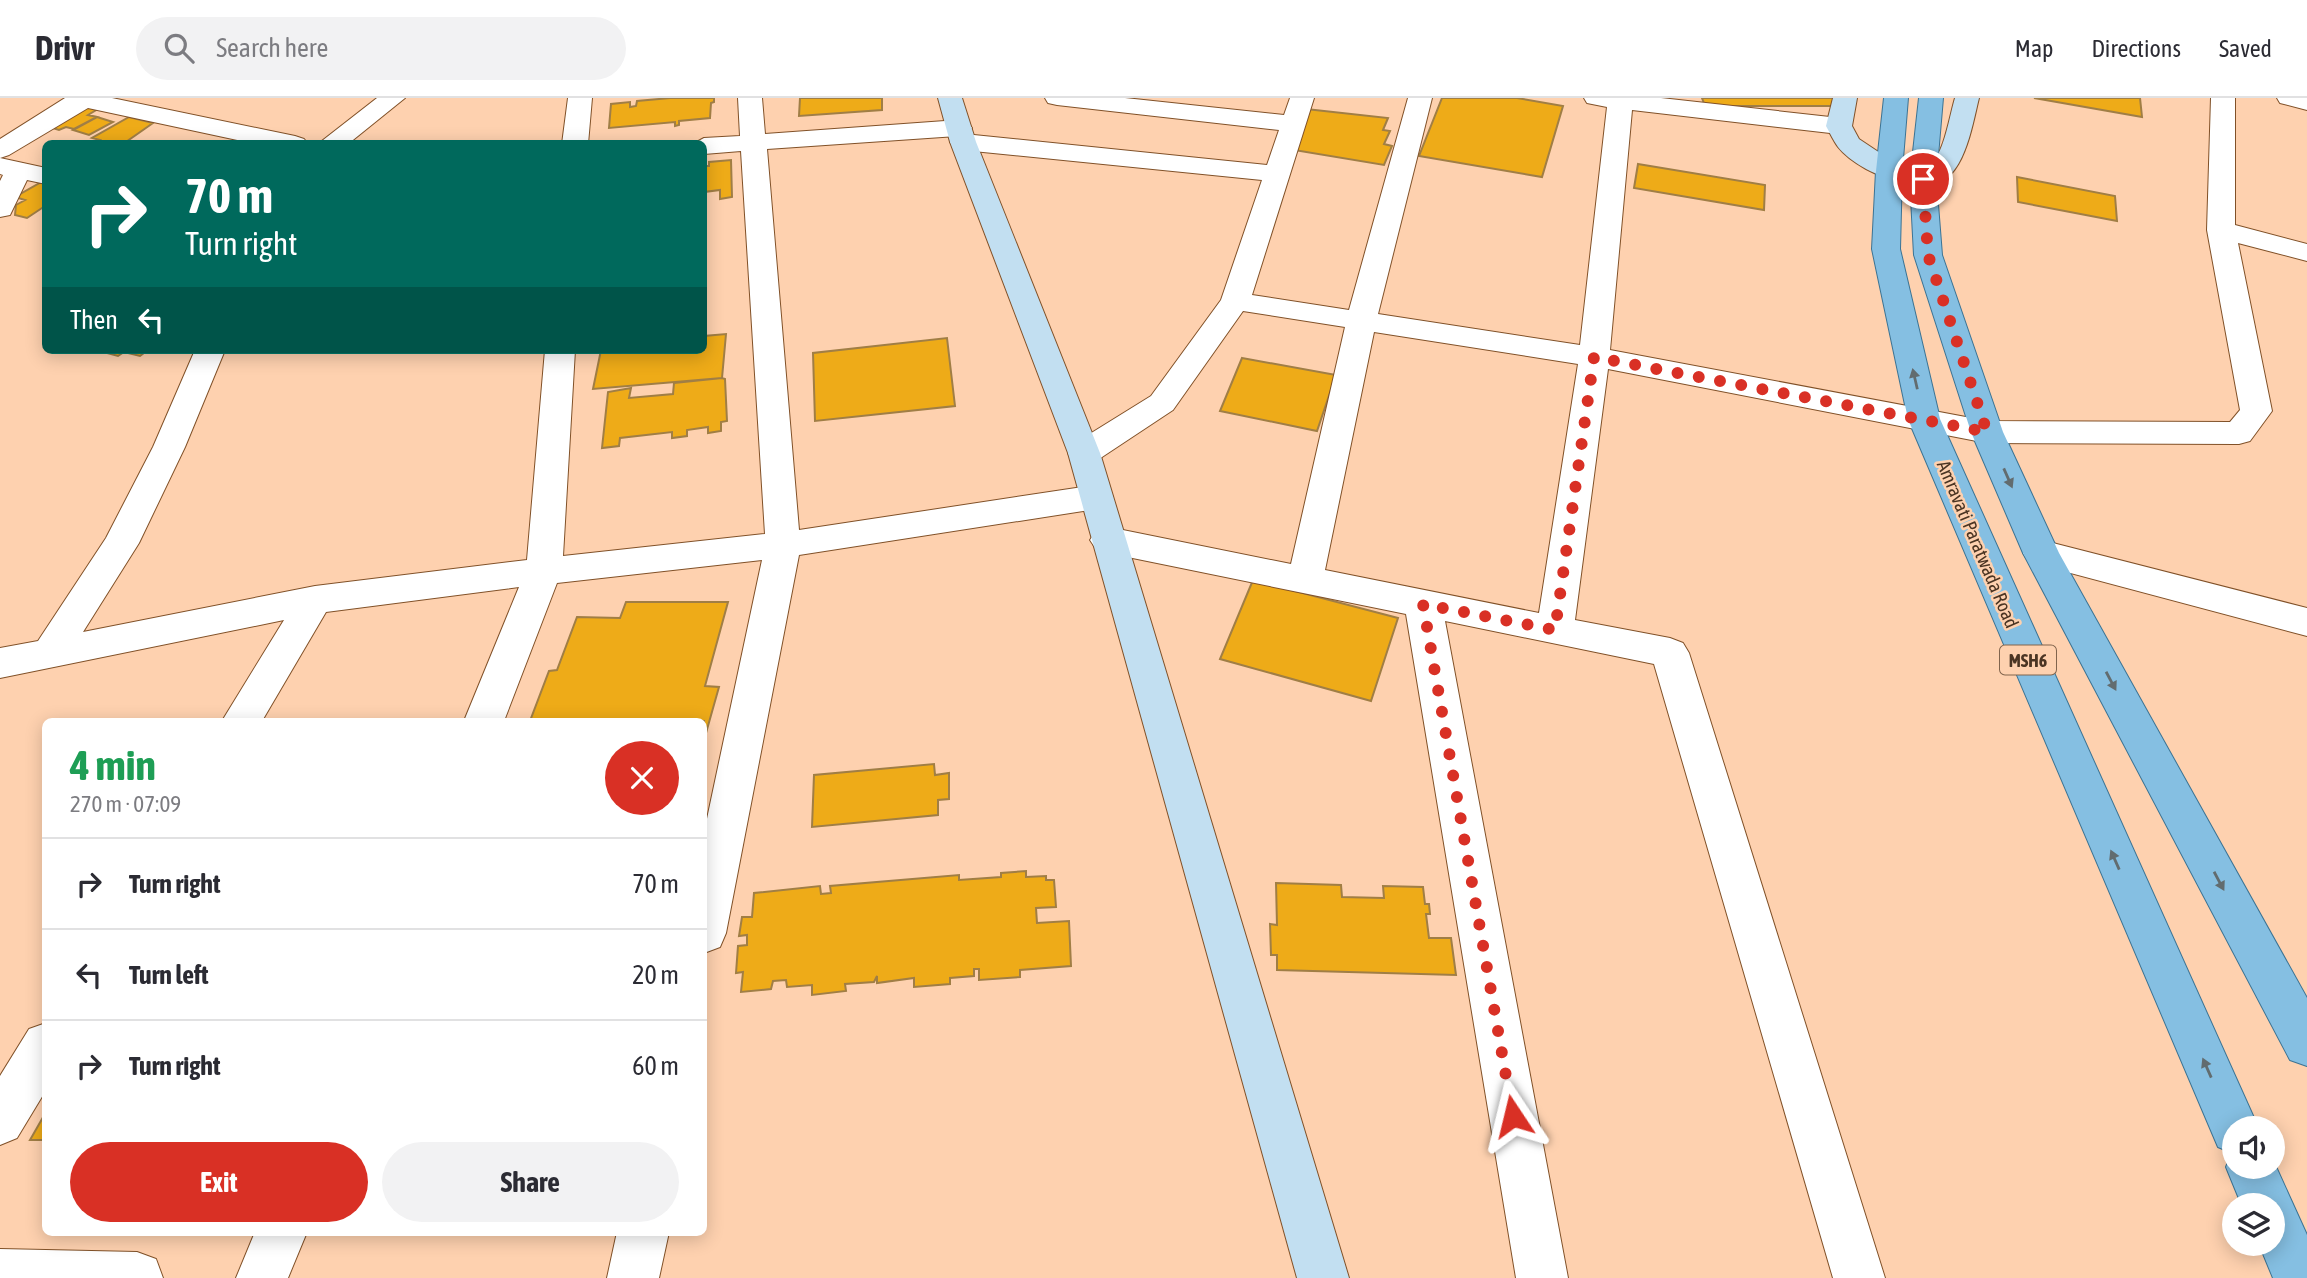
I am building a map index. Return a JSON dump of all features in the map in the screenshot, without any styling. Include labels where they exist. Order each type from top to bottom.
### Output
[{"type":"main road","points":[[1845,98],[1839,126],[1849,144],[1906,175],[1945,166],[1953,150],[1967,98]]},
{"type":"main road","name":"MSH6","points":[[1896,98],[1906,175],[1928,255],[1987,432],[2042,553],[2307,1044]]},
{"type":"main road","name":"MSH6","points":[[1906,175],[1930,101]]},
{"type":"main road","points":[[958,123],[1084,453],[1323,1278]]},
{"type":"main road","name":"Amravati Paratwada Road","points":[[1906,175],[1885,249],[1924,419],[2229,1116]]},
{"type":"main road","points":[[2285,1245],[2300,1278]]},
{"type":"street","points":[[336,140],[393,98]]},
{"type":"street","points":[[575,140],[580,98]]},
{"type":"street","points":[[707,918],[783,545],[750,98]]},
{"type":"street","points":[[1057,98],[1298,111],[1235,301],[1162,403],[1084,453]]},
{"type":"street","points":[[1305,580],[1361,321],[1420,98]]},
{"type":"street","points":[[1235,301],[1594,357],[1987,432],[2239,433],[2256,411],[2221,230],[2223,98]]},
{"type":"street","points":[[2289,98],[2307,103]]},
{"type":"street","points":[[0,150],[82,99],[276,140]]},
{"type":"street","points":[[1555,630],[1594,357],[1606,99],[1839,126]]},
{"type":"street","points":[[707,146],[958,123],[1277,174]]},
{"type":"street","points":[[0,209],[9,168],[42,175]]},
{"type":"street","points":[[2221,230],[2307,253]]},
{"type":"street","points":[[18,667],[121,543],[169,447],[209,354]]},
{"type":"street","points":[[485,718],[544,570],[560,354]]},
{"type":"street","points":[[18,667],[315,600],[544,570],[783,545],[1096,497]]},
{"type":"street","points":[[1108,540],[1670,653],[1859,1278]]},
{"type":"street","points":[[2042,553],[2307,622]]},
{"type":"street","points":[[244,718],[315,600]]},
{"type":"street","points":[[1423,604],[1542,1278]]},
{"type":"street","points":[[0,1121],[42,1052]]},
{"type":"street","points":[[262,1278],[279,1236]]},
{"type":"street","points":[[633,1278],[642,1236]]},
{"type":"street","points":[[0,1275],[137,1278]]},
{"type":"building","points":[[714,98],[710,118],[679,121],[679,125],[675,126],[675,122],[609,128],[611,104],[630,102],[630,107],[636,106],[637,101]]},
{"type":"building","points":[[800,98],[882,98],[882,110],[799,116]]},
{"type":"building","points":[[1442,98],[1517,98],[1563,106],[1542,177],[1419,156]]},
{"type":"building","points":[[1702,98],[1836,98],[1839,106],[1705,106]]},
{"type":"building","points":[[2034,98],[2140,98],[2142,117]]},
{"type":"building","points":[[85,106],[98,109],[88,115],[97,117],[74,129],[66,127],[59,130],[46,126]]},
{"type":"building","points":[[1306,109],[1388,118],[1383,130],[1390,131],[1384,144],[1392,146],[1384,165],[1294,150]]},
{"type":"building","points":[[97,117],[113,122],[89,135],[73,130]]},
{"type":"building","points":[[129,117],[153,123],[129,140],[92,138]]},
{"type":"building","points":[[731,160],[732,197],[720,199],[720,190],[707,192],[709,162]]},
{"type":"building","points":[[1638,164],[1765,185],[1764,210],[1634,188]]},
{"type":"building","points":[[2017,177],[2115,196],[2117,221],[2018,202]]},
{"type":"building","points":[[42,182],[42,208],[27,218],[15,215],[16,205],[25,200],[15,197]]},
{"type":"building","points":[[726,334],[722,378],[593,389],[600,354],[707,354],[707,336]]},
{"type":"building","points":[[947,338],[955,406],[815,421],[813,353]]},
{"type":"building","points":[[1242,358],[1336,375],[1317,431],[1220,411]]},
{"type":"building","points":[[725,379],[727,421],[721,422],[721,431],[708,433],[708,427],[687,430],[687,436],[672,438],[672,432],[620,438],[619,446],[602,448],[608,392],[631,388],[629,398],[673,394],[674,383]]},
{"type":"building","points":[[1253,580],[1398,618],[1371,701],[1220,659]]},
{"type":"building","points":[[626,602],[728,602],[705,686],[719,687],[707,729],[707,718],[531,718],[549,671],[557,670],[577,617],[620,618]]},
{"type":"building","points":[[934,764],[935,775],[949,773],[949,799],[938,800],[938,815],[812,827],[814,775]]},
{"type":"building","points":[[1026,871],[1026,877],[1046,876],[1046,880],[1054,880],[1056,907],[1036,908],[1037,923],[1069,921],[1071,966],[1020,970],[1020,977],[979,980],[979,969],[974,969],[974,976],[950,978],[950,984],[914,987],[914,978],[877,983],[877,976],[874,982],[845,984],[846,991],[812,995],[812,985],[787,987],[786,980],[773,981],[771,989],[741,992],[743,972],[736,973],[738,946],[747,945],[747,935],[739,936],[742,917],[752,917],[754,893],[820,886],[821,894],[831,893],[830,886],[959,875],[959,880],[1001,877],[1001,873]]},
{"type":"building","points":[[1276,883],[1341,885],[1342,897],[1384,898],[1383,886],[1423,887],[1425,904],[1429,904],[1430,914],[1426,914],[1429,938],[1451,938],[1456,975],[1277,970],[1277,955],[1271,955],[1270,924],[1277,925]]},
{"type":"building","points":[[42,1119],[42,1140],[30,1140]]},
{"type":"route","points":[[1513,1116],[1423,604],[1555,630],[1594,357],[1987,432],[1928,255],[1923,179]]}]
